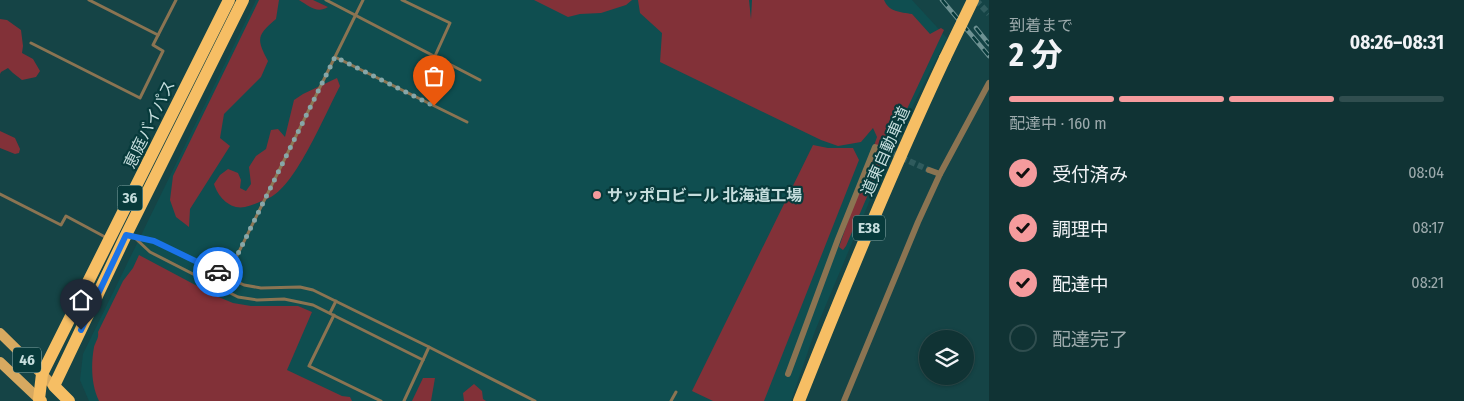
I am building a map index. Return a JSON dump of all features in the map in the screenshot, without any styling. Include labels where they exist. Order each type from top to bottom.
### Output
[{"type":"highway","name":"恵庭バイパス","points":[[39,400],[42,374],[229,0]]},
{"type":"highway","name":"恵庭バイパス","points":[[54,386],[130,236],[242,0]]},
{"type":"highway","name":"道東自動車道","points":[[799,401],[853,264],[905,142],[973,0]]},
{"type":"highway","points":[[54,386],[69,401]]},
{"type":"main road","name":"46","points":[[0,333],[54,386]]},
{"type":"main road","name":"46","points":[[0,362],[39,400]]},
{"type":"street","points":[[844,401],[918,222],[940,174],[989,83]]},
{"type":"street","points":[[788,374],[875,147],[885,150]]},
{"type":"street","points":[[929,170],[940,174]]},
{"type":"street","points":[[39,400],[54,386]]},
{"type":"lane","points":[[90,0],[158,35]]},
{"type":"lane","points":[[31,43],[140,98],[163,51],[153,45],[176,0]]},
{"type":"lane","points":[[326,0],[480,80]]},
{"type":"lane","points":[[220,288],[363,0]]},
{"type":"lane","points":[[402,0],[450,23],[435,56]]},
{"type":"lane","points":[[335,57],[467,122]]},
{"type":"lane","points":[[0,194],[61,225],[66,216],[110,239]]},
{"type":"lane","points":[[130,236],[154,241],[244,284],[261,288],[300,287],[313,290],[535,401]]},
{"type":"lane","points":[[130,236],[150,252],[238,296],[257,300],[284,299],[313,305],[423,360]]},
{"type":"lane","points":[[336,301],[309,366],[382,401]]},
{"type":"lane","points":[[404,401],[429,347]]},
{"type":"lane","points":[[671,401],[676,392]]},
{"type":"shaded area","points":[[256,0],[912,0],[947,38],[894,143],[815,331],[791,401],[89,401],[80,380],[83,354]]},
{"type":"shaded area","points":[[259,0],[279,0],[276,19],[265,29],[260,38],[268,61],[261,77],[224,114],[220,138],[230,146],[190,209],[189,227],[176,217],[170,200],[173,176]]},
{"type":"shaded area","points":[[299,0],[313,0],[328,7],[320,10],[310,7]]},
{"type":"shaded area","points":[[534,0],[632,0],[626,5],[601,13],[580,14],[568,17]]},
{"type":"shaded area","points":[[638,0],[749,0],[751,19],[752,0],[884,0],[892,9],[912,14],[930,34],[941,28],[944,30],[843,250],[839,247],[877,137],[873,128],[861,142],[838,146],[821,140],[660,62],[662,33],[640,13]]},
{"type":"shaded area","points":[[0,19],[7,20],[21,30],[22,53],[33,59],[40,71],[36,77],[22,80],[8,68],[0,74]]},
{"type":"shaded area","points":[[337,78],[340,86],[310,147],[291,178],[271,197],[258,203],[245,207],[234,207],[225,202],[214,184],[220,175],[228,169],[238,173],[241,180],[240,188],[246,191],[251,184],[249,167],[256,156],[266,149],[271,130],[278,129],[285,137],[294,100]]},
{"type":"shaded area","points":[[0,131],[15,138],[20,149],[19,153],[15,154],[0,148]]},
{"type":"shaded area","points":[[813,145],[828,148],[853,148],[859,160],[764,401],[713,401],[692,391]]},
{"type":"shaded area","points":[[139,255],[233,303],[251,306],[298,306],[312,312],[287,370],[342,396],[350,397],[352,401],[99,401],[94,388],[92,367],[98,332],[123,281],[133,268]]},
{"type":"shaded area","points":[[423,378],[435,378],[431,401],[412,401]]},
{"type":"shaded area","points":[[474,384],[482,391],[483,399],[486,401],[464,401],[463,393]]},
{"type":"tunnel","points":[[976,0],[989,14]]},
{"type":"tunnel","points":[[885,150],[929,170]]},
{"type":"railway","points":[[942,0],[989,56]]},
{"type":"railway","points":[[976,28],[989,44]]},
{"type":"way so far","points":[[218,272],[227,276],[335,57],[434,106]]},
{"type":"place","name":"サッポロビール 北海道工場","points":[[597,195]]},
{"type":"route","points":[[81,330],[126,235],[154,241],[218,272]]}]
